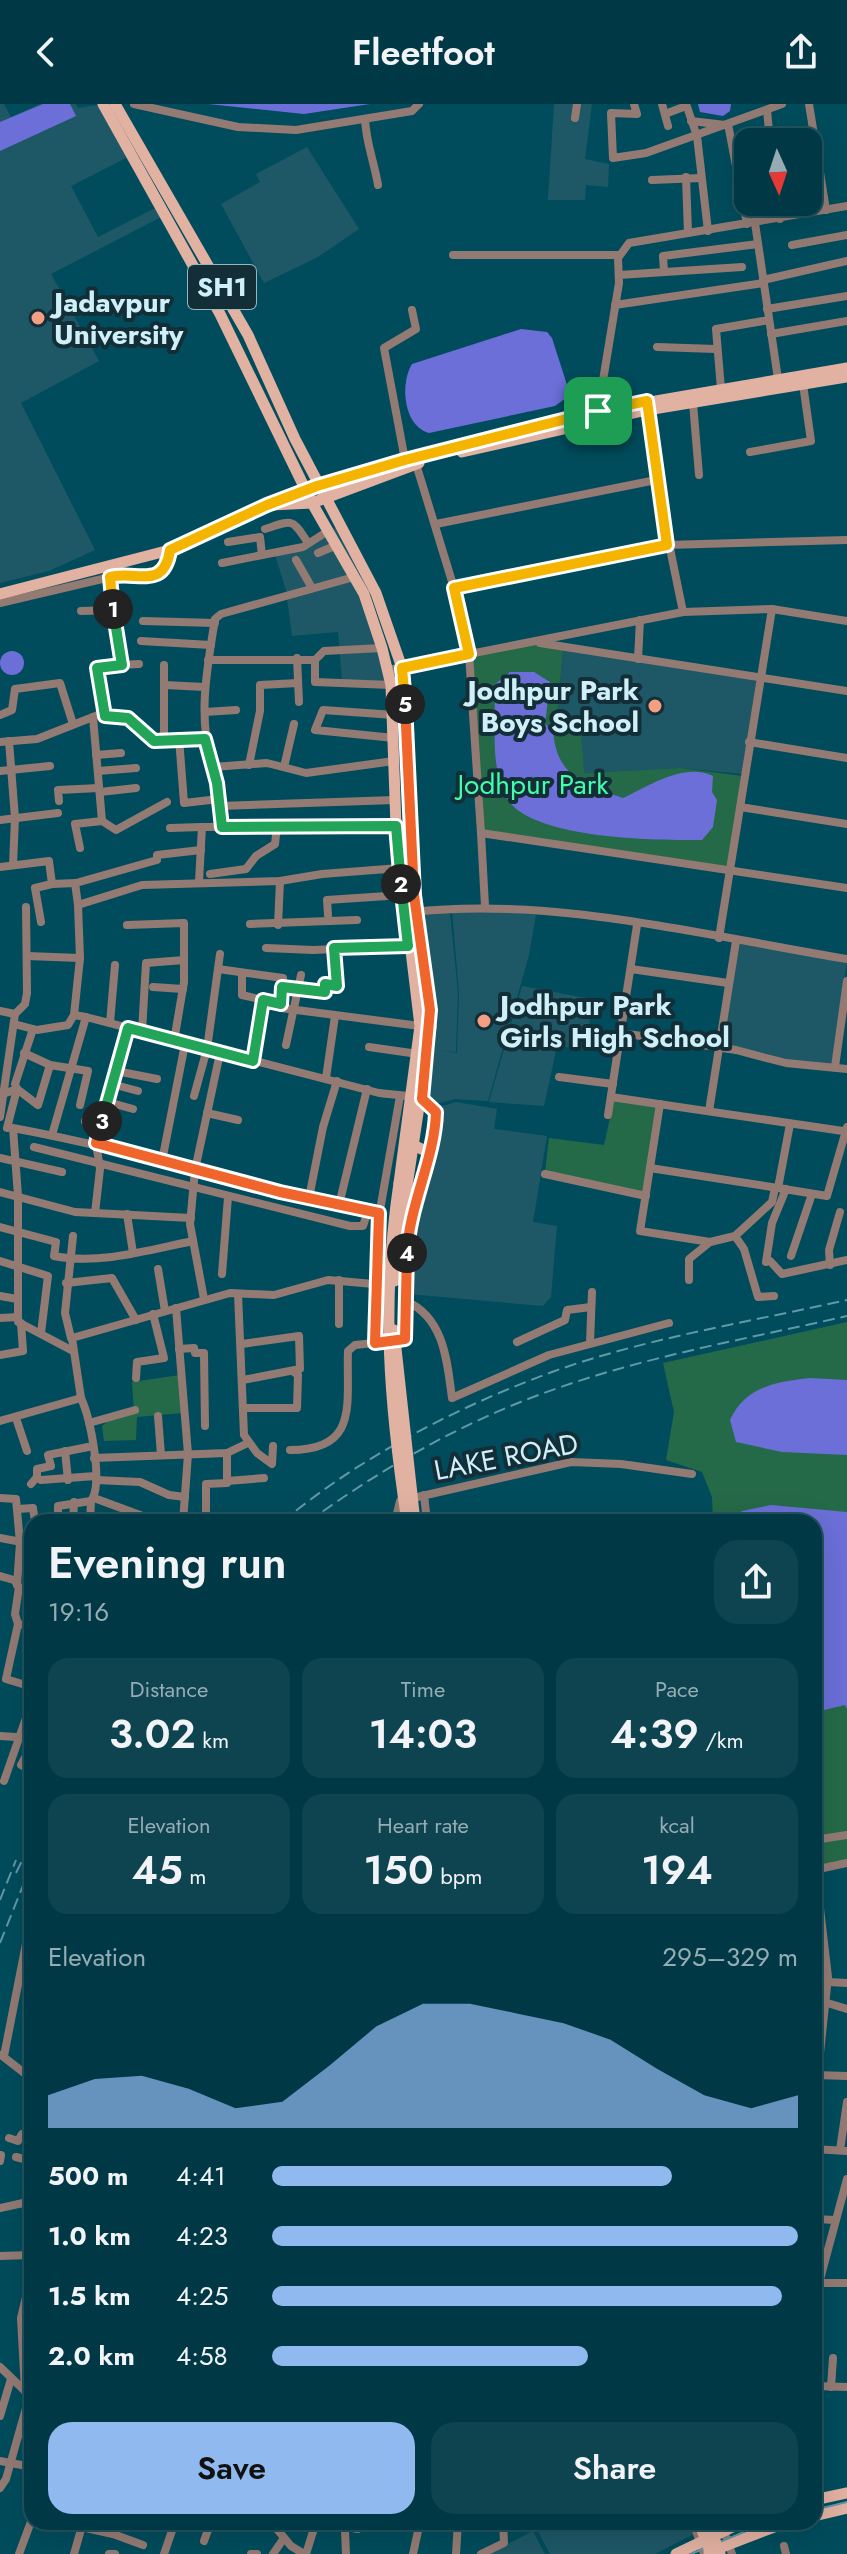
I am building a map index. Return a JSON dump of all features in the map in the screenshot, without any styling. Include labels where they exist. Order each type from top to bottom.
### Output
[{"type":"main road","name":"SH1","points":[[103,104],[114,111],[240,319],[319,486],[376,593],[402,668],[410,912],[408,946],[420,1026],[403,1143],[394,1325],[414,1514]]},
{"type":"main road","name":"SH1","points":[[114,111],[312,503],[354,577],[371,612],[382,648],[394,715],[396,826],[402,895],[410,912],[430,1010],[411,1098]]},
{"type":"main road","points":[[267,505],[312,503],[410,462],[647,406],[721,389],[847,368]]},
{"type":"main road","points":[[0,594],[165,552],[267,505],[319,486],[598,411],[693,403],[847,377]]},
{"type":"main road","points":[[403,1143],[428,1152]]},
{"type":"main road","name":"SH1","points":[[403,1185],[389,1254],[387,1332],[391,1399],[406,1514]]},
{"type":"main road","points":[[822,2498],[847,2493]]},
{"type":"main road","points":[[822,2514],[847,2508]]},
{"type":"main road","points":[[701,2530],[707,2554],[730,2549],[770,2530]]},
{"type":"main road","points":[[711,2530],[720,2554]]},
{"type":"main road","points":[[676,2554],[716,2530]]},
{"type":"street","points":[[114,111],[133,104],[238,127],[296,130],[412,111],[419,104]]},
{"type":"street","points":[[575,118],[577,104]]},
{"type":"street","points":[[634,104],[637,114],[611,113],[613,158],[646,153],[782,104]]},
{"type":"street","points":[[809,104],[826,210]]},
{"type":"street","points":[[668,126],[664,109],[686,105],[697,136],[708,231]]},
{"type":"street","points":[[767,110],[769,128]]},
{"type":"street","points":[[365,119],[366,148],[374,159],[378,185]]},
{"type":"street","points":[[691,121],[727,124]]},
{"type":"street","points":[[727,124],[758,244],[778,379]]},
{"type":"street","points":[[686,177],[688,233]]},
{"type":"street","points":[[652,180],[701,178]]},
{"type":"street","points":[[598,411],[615,305],[619,255],[629,243],[847,207]]},
{"type":"street","points":[[792,245],[847,235]]},
{"type":"street","points":[[742,267],[665,275],[663,256],[758,244]]},
{"type":"street","points":[[453,255],[619,255]]},
{"type":"street","points":[[615,305],[764,282],[847,261]]},
{"type":"street","points":[[619,275],[664,271]]},
{"type":"street","points":[[767,309],[847,296]]},
{"type":"street","points":[[412,310],[416,329],[384,348],[410,462],[436,524],[469,654],[485,906]]},
{"type":"street","points":[[721,389],[716,329],[769,320]]},
{"type":"street","points":[[771,334],[847,321]]},
{"type":"street","points":[[657,347],[716,349]]},
{"type":"street","points":[[750,452],[811,441],[803,384]]},
{"type":"street","points":[[693,403],[699,475]]},
{"type":"street","points":[[647,406],[667,545],[683,612]]},
{"type":"street","points":[[436,524],[656,480]]},
{"type":"street","points":[[265,529],[290,521],[296,523],[308,543]]},
{"type":"street","points":[[222,563],[308,543],[328,531]]},
{"type":"street","points":[[228,542],[260,537],[262,555]]},
{"type":"street","points":[[454,588],[667,545],[847,540]]},
{"type":"street","points":[[318,553],[337,545]]},
{"type":"street","points":[[0,603],[110,577],[153,576],[164,569],[165,552]]},
{"type":"street","points":[[296,560],[312,588]]},
{"type":"street","points":[[110,577],[122,665]]},
{"type":"street","points":[[222,827],[213,767],[205,741],[205,687],[215,623],[221,614],[354,577]]},
{"type":"street","points":[[388,670],[683,612],[772,609],[847,621]]},
{"type":"street","points":[[719,938],[772,609]]},
{"type":"street","points":[[81,611],[113,610]]},
{"type":"street","points":[[638,659],[640,620]]},
{"type":"street","points":[[143,621],[215,623]]},
{"type":"street","points":[[141,641],[211,645]]},
{"type":"street","points":[[535,642],[847,691]]},
{"type":"street","points":[[382,648],[324,651],[315,660],[315,682],[391,685]]},
{"type":"street","points":[[297,658],[299,702]]},
{"type":"street","points":[[208,660],[315,660]]},
{"type":"street","points":[[105,716],[97,668],[139,664]]},
{"type":"street","points":[[164,665],[164,739]]},
{"type":"street","points":[[0,715],[12,710],[15,689],[60,683],[73,724]]},
{"type":"street","points":[[249,765],[260,711],[260,685],[298,683]]},
{"type":"street","points":[[164,685],[205,687]]},
{"type":"street","points":[[205,712],[236,710]]},
{"type":"street","points":[[394,715],[323,710],[315,730],[394,738]]},
{"type":"street","points":[[13,865],[15,818],[5,770],[5,742],[37,739],[93,717],[105,716],[128,718],[154,741],[179,738],[205,741]]},
{"type":"street","points":[[93,717],[102,821]]},
{"type":"street","points":[[284,767],[294,724]]},
{"type":"street","points":[[179,738],[184,803],[395,800]]},
{"type":"street","points":[[749,742],[847,758]]},
{"type":"street","points":[[96,755],[121,753]]},
{"type":"street","points":[[213,767],[267,763],[306,773],[394,761]]},
{"type":"street","points":[[5,770],[50,766]]},
{"type":"street","points":[[98,771],[136,768]]},
{"type":"street","points":[[59,801],[58,790],[136,788]]},
{"type":"street","points":[[80,848],[73,826],[102,821],[116,830],[167,802]]},
{"type":"street","points":[[740,807],[847,824]]},
{"type":"street","points":[[0,820],[58,813]]},
{"type":"street","points":[[210,874],[246,869],[256,856],[275,844],[277,826]]},
{"type":"street","points":[[170,828],[396,826]]},
{"type":"street","points":[[199,882],[202,827]]},
{"type":"street","points":[[481,833],[847,888]]},
{"type":"street","points":[[41,922],[35,888],[75,883],[157,860],[157,855],[201,850]]},
{"type":"street","points":[[0,867],[49,861],[52,884]]},
{"type":"street","points":[[78,905],[142,885],[280,881],[322,874],[400,868]]},
{"type":"street","points":[[278,925],[280,881]]},
{"type":"street","points":[[0,1011],[33,1029],[68,1025],[74,1015],[80,958],[75,883]]},
{"type":"street","points":[[328,915],[327,900],[402,895]]},
{"type":"street","points":[[410,912],[485,906],[557,911],[847,959]]},
{"type":"street","points":[[0,1117],[4,1062],[15,1019],[25,1004],[26,907]]},
{"type":"street","points":[[250,924],[357,920]]},
{"type":"street","points":[[127,925],[184,923],[183,989],[174,1041]]},
{"type":"street","points":[[608,1115],[637,925]]},
{"type":"street","points":[[709,1111],[736,941]]},
{"type":"street","points":[[266,948],[408,946]]},
{"type":"street","points":[[282,987],[325,992],[325,984],[337,986],[334,948]]},
{"type":"street","points":[[194,1096],[207,1049],[220,954]]},
{"type":"street","points":[[27,956],[80,958]]},
{"type":"street","points":[[142,1032],[146,963],[184,960]]},
{"type":"street","points":[[110,1023],[115,965]]},
{"type":"street","points":[[218,969],[283,978],[281,1008],[420,1026]]},
{"type":"street","points":[[631,969],[728,983]]},
{"type":"street","points":[[242,973],[242,995],[281,1004]]},
{"type":"street","points":[[286,1045],[301,975]]},
{"type":"street","points":[[835,1067],[844,1029],[847,981]]},
{"type":"street","points":[[153,987],[183,989]]},
{"type":"street","points":[[253,1061],[263,1000]]},
{"type":"street","points":[[74,1015],[411,1098],[436,1112],[436,1129],[408,1239],[405,1339],[355,1345],[348,1351],[346,1425],[335,1437],[312,1450],[290,1450]]},
{"type":"street","points":[[326,1078],[335,1016]]},
{"type":"street","points":[[52,1135],[68,1069],[86,1017]]},
{"type":"street","points":[[95,1213],[99,1164],[96,1143],[128,1028]]},
{"type":"street","points":[[0,1355],[23,1351],[17,1299],[15,1232],[18,1196],[6,1127],[17,1089],[15,1084],[33,1029]]},
{"type":"street","points":[[621,1033],[718,1047],[786,1063],[847,1069]]},
{"type":"street","points":[[162,1161],[185,1044]]},
{"type":"street","points":[[369,1047],[418,1054]]},
{"type":"street","points":[[24,1053],[50,1065],[88,1071],[80,1105]]},
{"type":"street","points":[[204,1299],[191,1218],[195,1170],[220,1053]]},
{"type":"street","points":[[17,1089],[38,1105],[50,1065]]},
{"type":"street","points":[[116,1071],[157,1079]]},
{"type":"street","points":[[559,1077],[613,1084]]},
{"type":"street","points":[[309,1198],[323,1127],[337,1081]]},
{"type":"street","points":[[112,1084],[138,1091]]},
{"type":"street","points":[[3,1094],[17,1089]]},
{"type":"street","points":[[339,1205],[367,1089]]},
{"type":"street","points":[[611,1097],[790,1124],[845,1129],[827,1196],[650,1168]]},
{"type":"street","points":[[375,1343],[374,1284],[379,1213],[403,1143],[411,1098]]},
{"type":"street","points":[[108,1102],[133,1109]]},
{"type":"street","points":[[660,1104],[640,1231],[710,1242],[735,1236],[772,1202],[780,1188]]},
{"type":"street","points":[[207,1113],[238,1120]]},
{"type":"street","points":[[85,1121],[101,1125]]},
{"type":"street","points":[[790,1124],[768,1261],[782,1274],[847,1260]]},
{"type":"street","points":[[6,1127],[96,1143],[195,1170],[379,1213]]},
{"type":"street","points":[[34,1147],[350,1226],[363,1226],[368,1211]]},
{"type":"street","points":[[0,1158],[62,1172]]},
{"type":"street","points":[[545,1174],[646,1196]]},
{"type":"street","points":[[0,1192],[75,1212],[191,1218]]},
{"type":"street","points":[[791,1256],[812,1194]]},
{"type":"street","points":[[222,1274],[228,1197]]},
{"type":"street","points":[[830,1265],[829,1250],[840,1212]]},
{"type":"street","points":[[127,1214],[133,1253]]},
{"type":"street","points":[[0,1227],[56,1242],[54,1256],[70,1259],[133,1253],[193,1241]]},
{"type":"street","points":[[73,1236],[65,1313],[93,1446],[96,1478],[91,1514]]},
{"type":"street","points":[[735,1236],[744,1249],[758,1297],[774,1296]]},
{"type":"street","points":[[689,1280],[689,1259],[710,1242]]},
{"type":"street","points":[[0,1261],[48,1276],[41,1333]]},
{"type":"street","points":[[158,1269],[165,1311]]},
{"type":"street","points":[[66,1283],[112,1278],[136,1320]]},
{"type":"street","points":[[339,1280],[339,1324]]},
{"type":"street","points":[[71,1338],[204,1299],[238,1294],[274,1295],[318,1281],[374,1284]]},
{"type":"street","points":[[590,1343],[592,1292]]},
{"type":"street","points":[[238,1294],[243,1408],[248,1443],[272,1464],[273,1446]]},
{"type":"street","points":[[0,1296],[17,1299]]},
{"type":"street","points":[[406,1301],[420,1307],[433,1321],[447,1359],[452,1398],[520,1367],[590,1343],[669,1323]]},
{"type":"street","points":[[517,1342],[565,1320],[567,1310],[591,1307]]},
{"type":"street","points":[[176,1308],[188,1454],[184,1514]]},
{"type":"street","points":[[136,1378],[137,1362],[164,1358],[153,1314]]},
{"type":"street","points":[[0,1318],[20,1320],[73,1351]]},
{"type":"street","points":[[242,1344],[299,1336],[300,1369],[243,1380]]},
{"type":"street","points":[[179,1349],[194,1348],[195,1353],[204,1353],[205,1426]]},
{"type":"street","points":[[243,1408],[297,1408],[298,1375],[294,1372]]},
{"type":"street","points":[[0,1421],[81,1398]]},
{"type":"street","points":[[89,1423],[135,1410]]},
{"type":"street","points":[[158,1416],[161,1455]]},
{"type":"street","points":[[16,1418],[27,1451]]},
{"type":"street","points":[[94,1458],[227,1453],[248,1443]]},
{"type":"street","points":[[31,1484],[37,1477],[37,1469],[51,1466],[48,1455],[93,1446]]},
{"type":"street","points":[[65,1451],[68,1480]]},
{"type":"street","points":[[227,1453],[227,1481]]},
{"type":"street","name":"LAKE ROAD","points":[[424,1495],[571,1462],[692,1474]]},
{"type":"street","points":[[41,1480],[96,1478],[140,1482],[169,1495],[185,1497]]},
{"type":"street","points":[[206,1511],[206,1484],[264,1478]]},
{"type":"street","points":[[396,1514],[397,1503],[424,1495],[426,1514]]},
{"type":"street","points":[[0,1498],[16,1499],[20,1543],[15,1614],[18,1624],[3,1678],[24,1685]]},
{"type":"street","points":[[58,1514],[58,1506],[92,1499],[136,1514]]},
{"type":"street","points":[[73,1514],[74,1502]]},
{"type":"street","points":[[17,1509],[33,1508],[34,1514]]},
{"type":"street","points":[[124,1510],[124,1514]]},
{"type":"street","points":[[0,1538],[24,1543]]},
{"type":"street","points":[[0,1576],[14,1580],[17,1585]]},
{"type":"street","points":[[18,1624],[24,1625]]},
{"type":"street","points":[[4,1781],[16,1737],[24,1722]]},
{"type":"street","points":[[0,1736],[16,1737]]},
{"type":"street","points":[[822,1839],[847,1835]]},
{"type":"street","points":[[822,1868],[847,1863]]},
{"type":"street","points":[[822,1932],[826,1942],[828,1982],[822,1994]]},
{"type":"street","points":[[822,1943],[826,1942]]},
{"type":"street","points":[[24,1951],[2,2055],[24,2073]]},
{"type":"street","points":[[828,1982],[847,1983]]},
{"type":"street","points":[[822,2001],[847,2009]]},
{"type":"street","points":[[822,2075],[847,2076]]},
{"type":"street","points":[[822,2150],[844,2151],[847,2102]]},
{"type":"street","points":[[9,2138],[18,2141],[24,2135]]},
{"type":"street","points":[[16,2157],[24,2159]]},
{"type":"street","points":[[822,2270],[847,2179]]},
{"type":"street","points":[[0,2208],[24,2203]]},
{"type":"street","points":[[822,2219],[835,2220]]},
{"type":"street","points":[[822,2249],[827,2249]]},
{"type":"street","points":[[0,2256],[24,2252]]},
{"type":"street","points":[[822,2283],[847,2283]]},
{"type":"street","points":[[24,2298],[21,2318],[24,2346]]},
{"type":"street","points":[[831,2387],[833,2358]]},
{"type":"street","points":[[0,2367],[24,2389]]},
{"type":"street","points":[[0,2416],[11,2379]]},
{"type":"street","points":[[822,2386],[847,2387]]},
{"type":"street","points":[[0,2488],[10,2465],[24,2412]]},
{"type":"street","points":[[0,2461],[24,2466]]},
{"type":"street","points":[[19,2554],[28,2530]]},
{"type":"street","points":[[74,2554],[81,2530]]},
{"type":"street","points":[[98,2530],[143,2545]]},
{"type":"street","points":[[113,2534],[114,2530]]},
{"type":"street","points":[[167,2553],[173,2530]]},
{"type":"street","points":[[204,2541],[208,2530]]},
{"type":"street","points":[[278,2530],[305,2554],[313,2530]]},
{"type":"street","points":[[346,2530],[346,2554]]},
{"type":"street","points":[[413,2554],[418,2530]]},
{"type":"street","points":[[456,2554],[458,2530]]},
{"type":"street","points":[[481,2554],[504,2543],[503,2530]]},
{"type":"street","points":[[696,2530],[707,2554]]},
{"type":"street","points":[[723,2530],[730,2549]]},
{"type":"street","points":[[273,2554],[284,2538]]},
{"type":"street","points":[[500,2545],[504,2554]]},
{"type":"street","points":[[251,2554],[257,2554]]},
{"type":"shaded area","name":"Jadavpur University","points":[[0,104],[4,104],[11,117],[40,104],[76,104],[78,108],[103,104],[132,155],[71,186],[98,237],[161,205],[167,214],[51,274],[99,361],[21,403],[95,550],[49,571],[0,583]]},
{"type":"shaded area","points":[[43,104],[70,104],[76,116],[0,151],[0,122]]},
{"type":"shaded area","points":[[208,104],[370,104],[304,114]]},
{"type":"shaded area","points":[[554,104],[592,104],[585,159],[609,164],[608,187],[586,185],[585,200],[548,200]]},
{"type":"shaded area","points":[[698,104],[731,104],[730,111],[723,116],[700,112]]},
{"type":"shaded area","name":"Jadavpur University","points":[[307,147],[359,229],[318,257],[264,283],[221,204],[260,182],[256,174]]},
{"type":"shaded area","points":[[521,329],[547,332],[552,338],[568,388],[566,398],[555,406],[429,433],[420,429],[406,403],[406,382],[412,364]]},
{"type":"shaded area","points":[[336,527],[361,572],[287,593],[275,555],[304,548]]},
{"type":"shaded area","points":[[363,576],[386,649],[388,681],[342,681],[338,632],[292,636],[287,598]]},
{"type":"shaded area","name":"Jodhpur Park Boys School","points":[[563,649],[757,681],[742,774],[680,768],[584,773],[556,731]]},
{"type":"shaded area","points":[[12,651],[21,654],[24,663],[21,672],[12,675],[3,672],[0,663],[3,654]]},
{"type":"shaded area","points":[[510,672],[534,672],[550,682],[545,724],[553,730],[560,758],[574,776],[623,798],[679,774],[702,772],[713,776],[712,792],[717,800],[713,827],[702,840],[626,838],[565,829],[538,821],[518,810],[505,795],[495,755],[494,685]]},
{"type":"shaded area","name":"Jodhpur Park Girls High School","points":[[486,910],[536,915],[529,955],[488,1101],[455,1099],[432,1105],[417,1083],[431,1014],[411,915],[450,912],[458,993],[456,1052],[441,1050],[457,1053],[459,993],[452,911]]},
{"type":"shaded area","points":[[738,943],[847,960],[833,1065],[786,1060],[765,1053],[720,1046]]},
{"type":"shaded area","points":[[522,986],[591,999],[588,1050],[557,1046],[544,1106],[489,1102]]},
{"type":"shaded area","points":[[456,1102],[497,1109],[494,1129],[547,1136],[533,1222],[557,1226],[551,1297],[543,1306],[408,1294],[409,1240],[434,1136],[433,1109]]},
{"type":"shaded area","points":[[810,1378],[847,1380],[847,1455],[782,1452],[736,1442],[730,1420],[744,1400],[774,1384]]},
{"type":"shaded area","points":[[771,1505],[847,1512],[847,1709],[845,1705],[822,1709],[822,1514],[738,1514]]},
{"type":"shaded area","points":[[537,2530],[693,2530],[694,2534],[655,2554],[550,2554]]},
{"type":"shaded area","points":[[533,2531],[545,2554],[488,2554]]},
{"type":"green space","name":"Jodhpur Park","points":[[535,644],[563,649],[556,731],[581,734],[584,773],[680,768],[743,776],[730,868],[483,831],[472,655]]},
{"type":"green space","points":[[614,1100],[656,1107],[645,1194],[545,1172],[549,1138],[604,1145]]},
{"type":"green space","points":[[847,1322],[847,1833],[822,1838],[822,1514],[713,1514],[712,1497],[702,1472],[666,1460],[674,1412],[663,1363]]},
{"type":"green space","points":[[180,1375],[182,1413],[137,1417],[136,1440],[104,1441],[102,1426],[114,1416],[134,1412],[132,1382]]},
{"type":"green space","points":[[847,1837],[847,1862],[822,1866],[822,1842]]},
{"type":"tram line","points":[[822,2508],[847,2502]]},
{"type":"tram line","points":[[691,2554],[749,2530]]},
{"type":"railway","points":[[292,1514],[344,1476],[411,1436],[481,1401],[552,1372],[624,1350],[847,1300]]},
{"type":"railway","points":[[320,1514],[397,1463],[460,1429],[525,1400],[629,1366],[847,1316]]},
{"type":"railway","points":[[16,1873],[24,1856]]},
{"type":"railway","points":[[0,1900],[16,1860]]},
{"type":"railway","points":[[0,1943],[24,1883]]},
{"type":"place","name":"Jadavpur University","points":[[38,318]]},
{"type":"place","name":"Jodhpur Park Boys School","points":[[655,706]]},
{"type":"place","name":"Jodhpur Park Girls High School","points":[[484,1021]]},
{"type":"route","points":[[647,401],[667,545],[454,588],[469,654],[402,668],[414,895],[430,1010],[430,1043],[422,1099],[436,1112],[436,1129],[425,1161],[408,1239],[405,1339],[375,1343],[379,1213],[280,1192],[96,1143],[128,1028],[253,1061],[261,1032],[263,1000],[281,1004],[282,987],[325,992],[325,984],[337,986],[334,948],[408,946],[396,826],[222,827],[217,783],[205,739],[154,741],[128,718],[105,716],[97,668],[122,665],[110,577],[153,576],[164,569],[170,550],[306,490],[405,460],[598,411],[647,401]]}]
